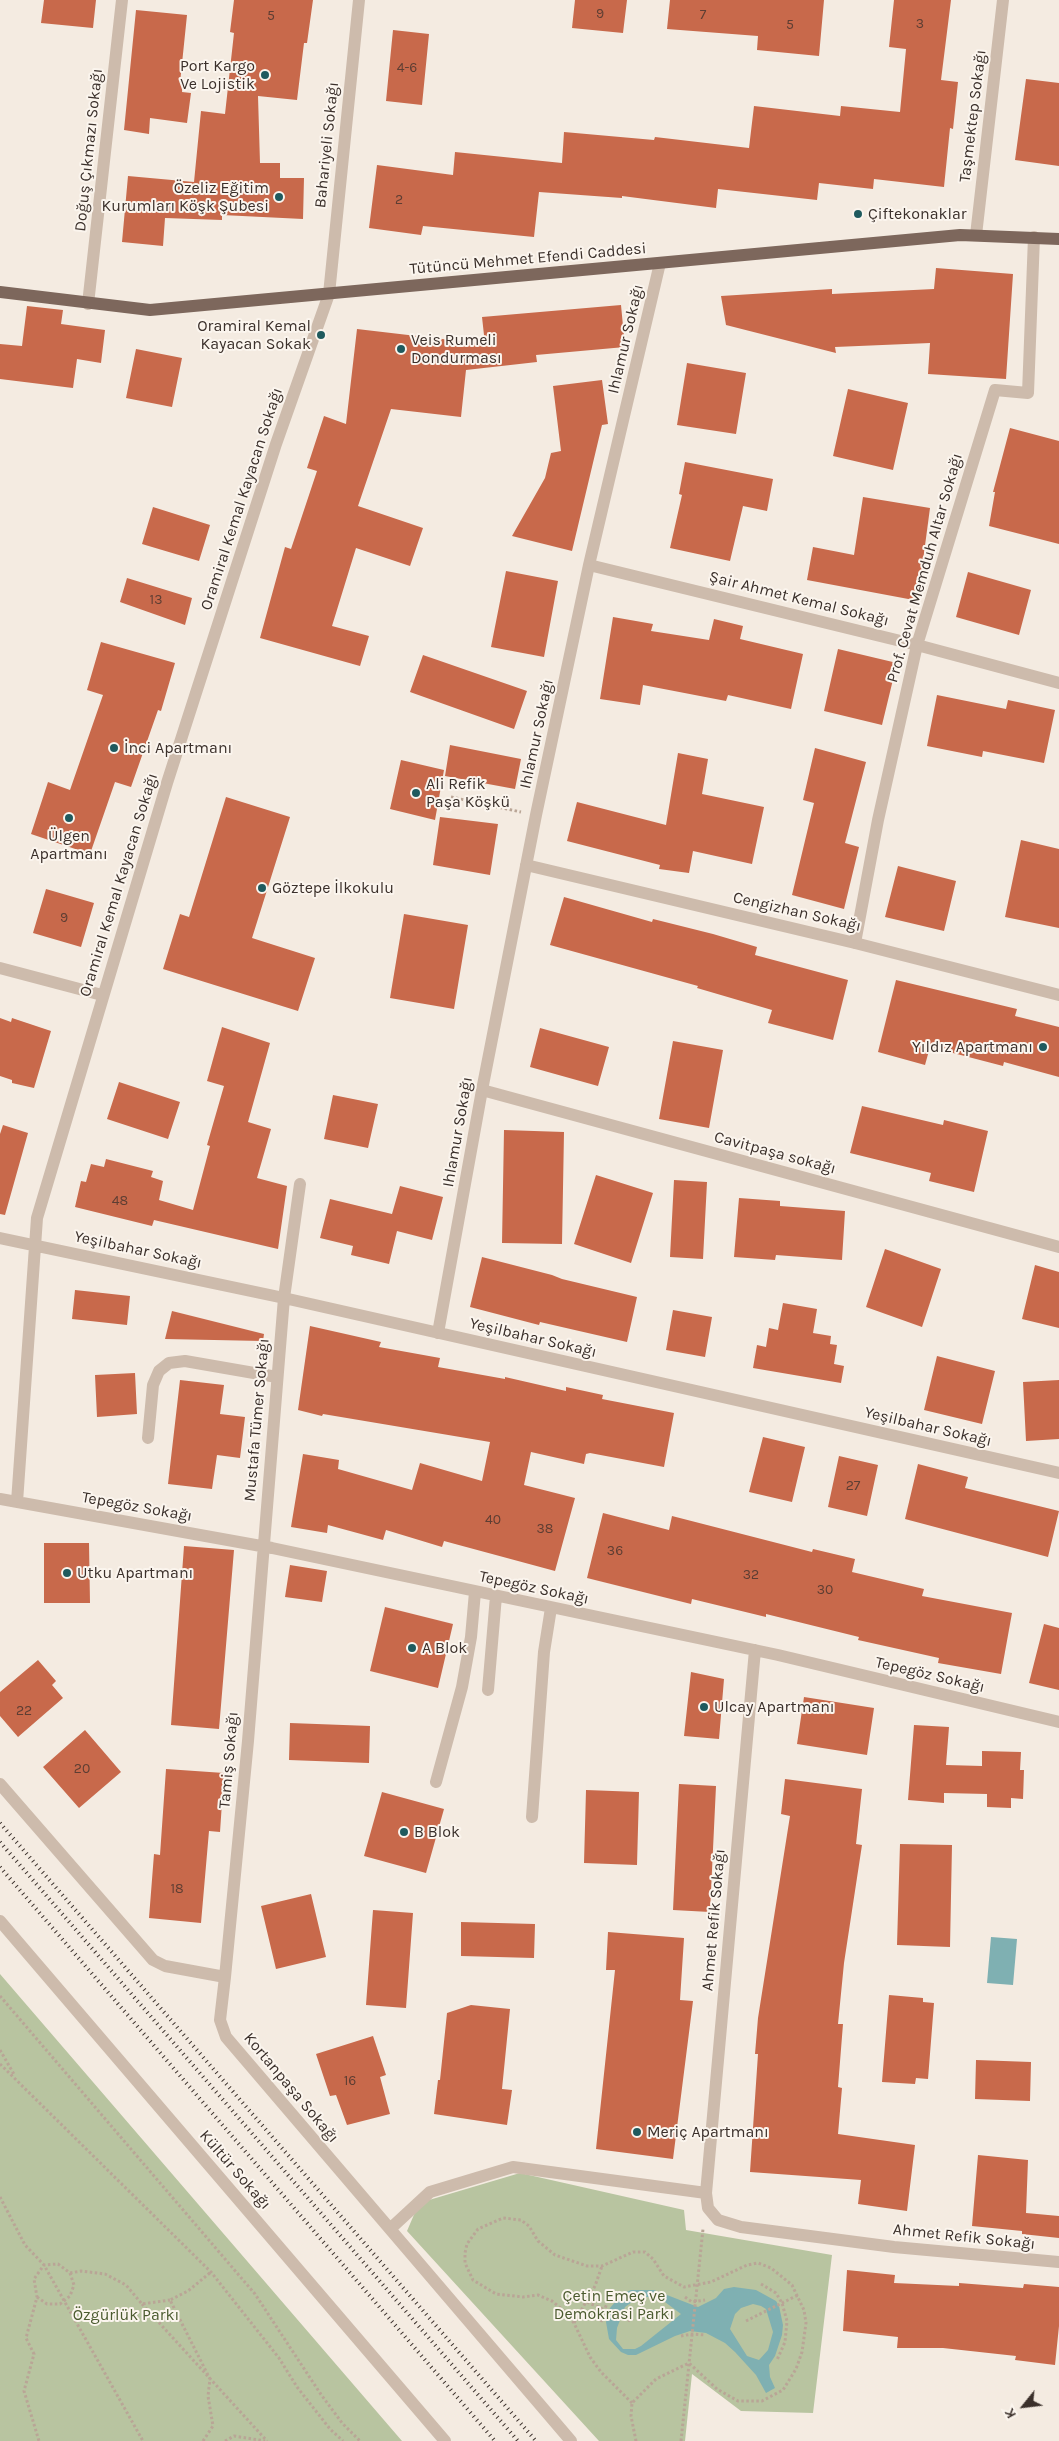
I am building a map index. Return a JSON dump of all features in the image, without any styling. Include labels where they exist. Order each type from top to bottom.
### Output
[{"type":"main road","name":"Tütüncü Mehmet Efendi Caddesi","points":[[0,292],[150,310],[976,235],[1059,239]]},
{"type":"street","name":"Doğuş Çıkmazı Sokağı","points":[[88,304],[122,0]]},
{"type":"street","name":"Bahariyeli Sokağı","points":[[329,294],[358,0]]},
{"type":"street","name":"Taşmektep Sokağı","points":[[976,235],[1003,0]]},
{"type":"street","name":"Prof. Cevat Memduh Altar Sokağı","points":[[855,943],[878,820],[917,644],[995,390],[1028,393],[1034,237]]},
{"type":"street","name":"Ihlamur Sokağı","points":[[438,1333],[482,1090],[536,815],[589,565],[660,263]]},
{"type":"street","name":"Oramiral Kemal Kayacan Sokağı","points":[[17,1502],[33,1245],[40,1204],[102,995],[240,556],[329,294]]},
{"type":"street","name":"Şair Ahmet Kemal Sokağı","points":[[589,565],[917,644],[1059,684]]},
{"type":"street","name":"Cengizhan Sokağı","points":[[526,865],[855,943],[1059,994]]},
{"type":"street","points":[[0,968],[102,995]]},
{"type":"street","name":"Cavitpaşa sokağı","points":[[482,1090],[1059,1247]]},
{"type":"street","name":"Mustafa Tümer Sokağı","points":[[263,1546],[284,1298],[300,1184]]},
{"type":"street","name":"Yeşilbahar Sokağı","points":[[0,1238],[284,1298],[1059,1473]]},
{"type":"street","points":[[148,1438],[153,1385],[159,1371],[169,1363],[185,1361],[277,1377]]},
{"type":"street","name":"Tepegöz Sokağı","points":[[0,1499],[263,1546],[755,1650],[1059,1722]]},
{"type":"street","name":"Tamiş Sokağı","points":[[225,1976],[248,1741],[263,1546]]},
{"type":"street","points":[[436,1782],[462,1687],[471,1637],[475,1592]]},
{"type":"street","points":[[488,1690],[496,1596]]},
{"type":"street","points":[[532,1817],[544,1652],[551,1608]]},
{"type":"street","name":"Ahmet Refik Sokağı","points":[[755,1650],[706,2197],[715,2218],[726,2224],[894,2247],[1059,2262]]},
{"type":"street","points":[[0,1784],[153,1960],[165,1966],[225,1976]]},
{"type":"street","name":"Kültür Sokağı","points":[[0,1921],[445,2441]]},
{"type":"street","name":"Kortanpaşa Sokağı","points":[[225,1976],[220,2020],[224,2034],[571,2441]]},
{"type":"street","points":[[390,2229],[430,2192],[513,2167],[706,2197]]},
{"type":"path","points":[[451,797],[536,815]]},
{"type":"path","points":[[0,1996],[187,2211],[255,2294],[320,2393],[342,2423],[360,2441]]},
{"type":"path","points":[[0,2050],[17,2081]]},
{"type":"path","points":[[0,2064],[212,2272],[280,2358],[297,2387],[330,2429],[343,2441]]},
{"type":"path","points":[[681,2441],[706,2197]]},
{"type":"path","points":[[0,2198],[25,2245],[44,2265],[63,2302],[143,2441]]},
{"type":"path","points":[[632,2403],[601,2372],[574,2323],[563,2310],[538,2295],[508,2296],[480,2286],[472,2280],[465,2262],[467,2244],[471,2236],[486,2225],[504,2218],[512,2218],[528,2226],[538,2241],[555,2255],[576,2264],[602,2266],[633,2252],[645,2252],[653,2259],[664,2276],[684,2286],[696,2285],[726,2276],[747,2265],[758,2264],[782,2276],[798,2296],[804,2310],[806,2323],[802,2352],[791,2380],[773,2397],[762,2401],[738,2401],[716,2388],[689,2363]]},
{"type":"path","points":[[37,2298],[47,2304],[60,2304],[70,2296],[74,2284],[70,2273],[58,2264],[44,2265]]},
{"type":"path","points":[[39,2441],[24,2391],[34,2354],[26,2338],[37,2298],[34,2279],[44,2265]]},
{"type":"path","points":[[574,2323],[587,2302],[602,2266]]},
{"type":"path","points":[[142,2304],[170,2300],[188,2291],[212,2272]]},
{"type":"path","points":[[70,2273],[105,2274],[126,2285],[266,2441]]},
{"type":"path","points":[[761,2284],[776,2293],[787,2321],[787,2332],[777,2360]]},
{"type":"path","points":[[601,2322],[609,2296]]},
{"type":"path","points":[[746,2321],[798,2296]]},
{"type":"path","points":[[685,2298],[695,2303],[705,2300]]},
{"type":"path","points":[[170,2300],[210,2378],[208,2396],[213,2426],[203,2441]]},
{"type":"path","points":[[587,2302],[630,2321]]},
{"type":"path","points":[[681,2336],[692,2333],[705,2334]]},
{"type":"path","points":[[636,2441],[631,2416],[632,2403],[656,2379],[689,2363]]},
{"type":"path","points":[[226,2441],[234,2436],[266,2441]]},
{"type":"green space","name":"Özgürlük Parkı","points":[[0,1974],[402,2441],[0,2441]]},
{"type":"green space","name":"Çetin Emeç ve Demokrasi Parkı","points":[[520,2173],[684,2210],[686,2230],[832,2255],[813,2413],[741,2411],[692,2374],[685,2441],[599,2441],[407,2231],[419,2203]]},
{"type":"water","points":[[991,1937],[1017,1939],[1013,1985],[987,1983]]},
{"type":"water","points":[[734,2287],[756,2290],[776,2301],[779,2306],[783,2325],[782,2335],[775,2356],[769,2365],[770,2377],[775,2388],[766,2393],[756,2375],[735,2352],[725,2343],[706,2333],[690,2331],[675,2336],[636,2355],[628,2355],[621,2352],[609,2339],[606,2322],[610,2308],[622,2294],[631,2290],[654,2290],[698,2307],[716,2298],[724,2289]],"holes":[[[639,2297],[648,2297],[665,2302],[681,2314],[641,2346],[635,2349],[623,2349],[616,2340],[617,2328],[625,2307]],[[753,2304],[766,2309],[773,2332],[768,2350],[759,2360],[747,2356],[730,2329],[735,2314],[741,2308]]]},
{"type":"building","points":[[44,0],[96,0],[93,28],[41,23]]},
{"type":"building","points":[[234,0],[313,0],[307,43],[304,43],[297,100],[258,96],[260,163],[280,163],[280,178],[304,178],[303,219],[222,215],[222,220],[165,218],[163,246],[122,242],[128,176],[194,182],[201,111],[225,114],[234,33],[230,32]]},
{"type":"building","points":[[575,0],[627,0],[623,33],[572,28]]},
{"type":"building","points":[[670,0],[824,0],[819,56],[757,50],[758,36],[667,29]]},
{"type":"building","points":[[894,0],[951,0],[941,80],[958,82],[953,129],[950,128],[944,187],[874,179],[873,189],[819,183],[817,200],[718,189],[716,208],[622,196],[622,198],[539,192],[534,237],[423,226],[421,235],[369,228],[377,165],[453,175],[455,152],[562,163],[564,132],[654,140],[655,137],[749,148],[754,106],[840,116],[841,106],[900,112],[906,49],[889,47]]},
{"type":"building","points":[[136,10],[187,15],[180,83],[183,83],[182,92],[191,93],[187,123],[150,118],[149,134],[124,130]]},
{"type":"building","points":[[393,30],[429,34],[422,105],[386,101]]},
{"type":"building","points":[[1026,79],[1059,83],[1059,166],[1015,160]]},
{"type":"building","points":[[936,268],[1013,274],[1006,379],[928,374],[930,343],[835,347],[836,353],[726,325],[721,296],[832,289],[832,294],[934,289]]},
{"type":"building","points":[[621,305],[625,347],[536,355],[537,362],[466,370],[461,417],[391,409],[358,506],[423,528],[410,566],[356,548],[332,626],[369,636],[360,666],[260,638],[285,547],[291,549],[317,471],[307,468],[324,416],[346,424],[357,329],[485,344],[482,317]]},
{"type":"building","points":[[27,306],[63,310],[61,324],[105,330],[101,363],[77,359],[73,388],[0,379],[0,344],[22,346]]},
{"type":"building","points":[[136,349],[182,358],[172,407],[126,398]]},
{"type":"building","points":[[687,363],[746,373],[736,434],[677,425]]},
{"type":"building","points":[[602,380],[608,424],[602,425],[572,551],[512,536],[545,478],[551,453],[561,451],[553,386]]},
{"type":"building","points":[[848,389],[908,403],[893,470],[833,456]]},
{"type":"building","points":[[1010,428],[1059,441],[1059,544],[989,526],[995,492],[993,492]]},
{"type":"building","points":[[685,462],[773,479],[767,511],[743,506],[730,561],[670,548],[682,495],[679,494]]},
{"type":"building","points":[[863,497],[930,508],[922,568],[925,568],[919,601],[807,580],[813,547],[854,555]]},
{"type":"building","points":[[153,507],[210,525],[199,561],[142,544]]},
{"type":"building","points":[[506,571],[558,581],[544,657],[491,647]]},
{"type":"building","points":[[968,572],[1031,590],[1019,635],[956,617]]},
{"type":"building","points":[[127,578],[192,598],[185,625],[120,602]]},
{"type":"building","points":[[613,617],[653,624],[651,631],[709,640],[714,619],[743,626],[740,639],[803,654],[791,709],[728,695],[726,701],[643,685],[640,705],[600,699]]},
{"type":"building","points":[[101,642],[175,663],[161,711],[158,710],[131,787],[115,782],[90,854],[31,834],[48,782],[70,790],[103,695],[87,690]]},
{"type":"building","points":[[838,649],[897,663],[882,725],[824,711]]},
{"type":"building","points":[[423,655],[527,691],[514,729],[410,692]]},
{"type":"building","points":[[937,695],[1006,709],[1008,700],[1055,710],[1044,763],[983,751],[982,757],[927,746]]},
{"type":"building","points":[[450,745],[521,759],[515,789],[445,776]]},
{"type":"building","points":[[815,748],[866,762],[845,843],[859,847],[844,909],[792,895],[814,803],[803,800]]},
{"type":"building","points":[[678,753],[708,759],[702,794],[764,807],[752,864],[693,851],[689,873],[659,869],[660,865],[567,841],[577,802],[666,825]]},
{"type":"building","name":"Ali Refik Paşa Köşkü","points":[[401,760],[444,770],[435,820],[390,809]]},
{"type":"building","points":[[226,797],[290,817],[252,938],[315,958],[298,1011],[163,969],[180,914],[189,917]]},
{"type":"building","points":[[440,817],[498,824],[490,875],[433,865]]},
{"type":"building","points":[[1021,840],[1059,849],[1059,928],[1005,917]]},
{"type":"building","points":[[898,866],[956,881],[944,931],[885,917]]},
{"type":"building","points":[[46,889],[94,903],[81,947],[33,933]]},
{"type":"building","points":[[564,897],[652,922],[653,919],[713,934],[757,947],[755,955],[848,980],[833,1040],[768,1023],[772,1010],[697,988],[698,986],[550,945]]},
{"type":"building","points":[[404,914],[468,925],[454,1009],[390,998]]},
{"type":"building","points":[[896,980],[1017,1009],[1015,1016],[1059,1027],[1059,1077],[1004,1062],[1003,1066],[930,1047],[925,1065],[878,1052]]},
{"type":"building","points":[[0,1018],[11,1022],[12,1018],[51,1031],[34,1088],[12,1083],[12,1080],[0,1076]]},
{"type":"building","points":[[222,1027],[270,1043],[248,1122],[271,1129],[257,1178],[287,1186],[278,1249],[154,1220],[152,1226],[75,1207],[81,1181],[86,1182],[91,1164],[104,1167],[106,1159],[153,1171],[151,1177],[163,1181],[159,1200],[193,1210],[210,1146],[207,1145],[224,1086],[207,1081]]},
{"type":"building","points":[[540,1028],[609,1047],[598,1086],[530,1067]]},
{"type":"building","points":[[673,1041],[723,1050],[709,1128],[659,1119]]},
{"type":"building","points":[[119,1082],[180,1102],[168,1139],[107,1119]]},
{"type":"building","points":[[333,1095],[378,1104],[368,1148],[324,1139]]},
{"type":"building","points":[[862,1106],[943,1125],[944,1120],[988,1131],[974,1192],[929,1181],[931,1173],[850,1153]]},
{"type":"building","points":[[3,1125],[28,1133],[5,1215],[0,1214],[0,1134]]},
{"type":"building","points":[[504,1130],[564,1132],[562,1244],[502,1243]]},
{"type":"building","points":[[596,1175],[653,1193],[631,1263],[574,1244]]},
{"type":"building","points":[[674,1180],[707,1182],[703,1259],[670,1257]]},
{"type":"building","points":[[400,1186],[443,1197],[432,1240],[397,1231],[389,1264],[351,1255],[353,1246],[320,1238],[330,1199],[392,1214]]},
{"type":"building","points":[[739,1198],[780,1201],[780,1206],[845,1211],[842,1260],[776,1255],[775,1260],[734,1257]]},
{"type":"building","points":[[885,1249],[941,1269],[922,1327],[866,1307]]},
{"type":"building","points":[[482,1257],[637,1297],[627,1342],[540,1322],[539,1325],[470,1307]]},
{"type":"building","points":[[1035,1265],[1059,1272],[1059,1328],[1022,1319]]},
{"type":"building","points":[[75,1290],[130,1296],[127,1325],[72,1319]]},
{"type":"building","points":[[783,1303],[817,1309],[813,1333],[831,1336],[830,1344],[837,1345],[834,1364],[844,1366],[841,1383],[753,1368],[757,1345],[766,1347],[769,1328],[778,1330]]},
{"type":"building","points":[[673,1310],[712,1317],[705,1357],[666,1350]]},
{"type":"building","points":[[172,1311],[264,1334],[263,1341],[165,1339]]},
{"type":"building","points":[[310,1326],[381,1342],[379,1347],[440,1358],[438,1367],[505,1379],[505,1377],[566,1391],[566,1387],[603,1395],[602,1399],[674,1413],[664,1467],[590,1453],[586,1454],[584,1464],[531,1452],[524,1485],[575,1498],[555,1571],[444,1541],[442,1547],[386,1530],[383,1540],[328,1525],[327,1533],[291,1527],[303,1454],[339,1460],[338,1469],[412,1490],[420,1463],[482,1481],[490,1442],[323,1414],[322,1416],[298,1410]]},
{"type":"building","points":[[937,1356],[995,1371],[982,1424],[924,1410]]},
{"type":"building","points":[[135,1373],[137,1414],[97,1417],[95,1375]]},
{"type":"building","points":[[180,1380],[224,1385],[220,1414],[245,1417],[240,1458],[217,1455],[212,1489],[168,1484]]},
{"type":"building","points":[[1059,1380],[1059,1439],[1026,1441],[1023,1382]]},
{"type":"building","points":[[763,1437],[805,1447],[792,1502],[749,1492]]},
{"type":"building","points":[[839,1456],[878,1465],[867,1516],[828,1507]]},
{"type":"building","points":[[918,1464],[968,1477],[965,1488],[1059,1511],[1048,1557],[905,1519]]},
{"type":"building","points":[[603,1513],[669,1530],[672,1516],[812,1552],[813,1549],[855,1559],[852,1572],[924,1589],[922,1596],[1012,1613],[1001,1674],[938,1663],[939,1658],[858,1640],[859,1637],[766,1614],[766,1617],[692,1599],[691,1604],[587,1578]]},
{"type":"building","name":"Utku Apartmanı","points":[[44,1543],[89,1543],[90,1603],[44,1603]]},
{"type":"building","points":[[184,1546],[234,1550],[219,1729],[171,1725]]},
{"type":"building","points":[[290,1565],[327,1571],[322,1602],[285,1597]]},
{"type":"building","name":"A Blok","points":[[385,1607],[453,1624],[438,1688],[370,1671]]},
{"type":"building","points":[[1044,1624],[1059,1628],[1059,1690],[1029,1683]]},
{"type":"building","points":[[38,1660],[56,1681],[52,1685],[63,1698],[18,1737],[0,1716],[0,1692]]},
{"type":"building","name":"Ulcay Apartmanı","points":[[691,1672],[724,1679],[719,1739],[684,1736]]},
{"type":"building","points":[[804,1697],[874,1708],[867,1755],[797,1744]]},
{"type":"building","points":[[290,1723],[370,1726],[369,1763],[289,1760]]},
{"type":"building","points":[[914,1725],[949,1727],[946,1765],[982,1766],[982,1751],[1021,1752],[1020,1770],[1024,1770],[1023,1799],[1011,1798],[1011,1808],[987,1807],[987,1794],[944,1793],[944,1803],[908,1800]]},
{"type":"building","points":[[85,1730],[121,1772],[79,1808],[43,1767]]},
{"type":"building","points":[[166,1769],[224,1773],[220,1832],[209,1831],[201,1923],[149,1918],[154,1854],[160,1855]]},
{"type":"building","points":[[785,1779],[862,1789],[856,1844],[862,1845],[844,1963],[838,2024],[843,2024],[838,2087],[842,2088],[838,2134],[915,2145],[907,2211],[858,2204],[861,2180],[750,2172],[758,2054],[755,2054],[758,2018],[790,1816],[781,1814]]},
{"type":"building","points":[[679,1784],[716,1786],[710,1912],[673,1910]]},
{"type":"building","points":[[586,1790],[639,1792],[637,1865],[584,1863]]},
{"type":"building","name":"B Blok","points":[[382,1792],[444,1809],[426,1873],[364,1856]]},
{"type":"building","points":[[900,1844],[952,1845],[950,1947],[897,1945]]},
{"type":"building","points":[[311,1894],[326,1957],[276,1969],[261,1906]]},
{"type":"building","points":[[373,1910],[413,1913],[406,2008],[366,2005]]},
{"type":"building","points":[[461,1922],[535,1924],[534,1958],[461,1956]]},
{"type":"building","points":[[608,1932],[684,1938],[680,2000],[693,2001],[673,2159],[596,2149],[615,1970],[606,1970]]},
{"type":"building","points":[[889,1995],[923,1998],[923,2002],[934,2003],[928,2079],[916,2078],[915,2084],[882,2082]]},
{"type":"building","points":[[471,2005],[510,2009],[502,2089],[512,2090],[507,2125],[434,2114],[438,2080],[440,2080],[447,2013]]},
{"type":"building","points":[[373,2036],[386,2075],[380,2077],[390,2114],[347,2125],[336,2095],[330,2096],[316,2054]]},
{"type":"building","points":[[976,2060],[1031,2062],[1030,2101],[975,2099]]},
{"type":"building","points":[[978,2155],[1028,2160],[1026,2213],[1059,2216],[1059,2238],[1022,2234],[1022,2231],[972,2226]]},
{"type":"building","points":[[847,2270],[895,2275],[894,2283],[959,2286],[959,2283],[1023,2288],[1024,2284],[1059,2287],[1059,2326],[1055,2365],[1015,2360],[1016,2356],[943,2348],[897,2348],[898,2337],[843,2331]]},
{"type":"railway","points":[[0,1823],[536,2441]]},
{"type":"railway","points":[[0,1842],[518,2441]]},
{"type":"railway","points":[[0,1867],[495,2441]]},
{"type":"place","name":"Port Kargo Ve Lojistik","points":[[265,75]]},
{"type":"place","name":"Özeliz Eğitim Kurumları Köşk Şubesi","points":[[279,197]]},
{"type":"place","name":"Çiftekonaklar","points":[[858,214]]},
{"type":"place","name":"Oramiral Kemal Kayacan Sokak","points":[[321,335]]},
{"type":"place","name":"Veis Rumeli Dondurması","points":[[401,349]]},
{"type":"place","name":"İnci Apartmanı","points":[[114,748]]},
{"type":"place","name":"Ali Refik Paşa Köşkü","points":[[416,793]]},
{"type":"place","name":"Ülgen Apartmanı","points":[[69,818]]},
{"type":"place","name":"Göztepe İlkokulu","points":[[262,888]]},
{"type":"place","name":"Yıldız Apartmanı","points":[[1043,1047]]},
{"type":"place","name":"Utku Apartmanı","points":[[67,1573]]},
{"type":"place","name":"A Blok","points":[[412,1648]]},
{"type":"place","name":"Ulcay Apartmanı","points":[[704,1707]]},
{"type":"place","name":"B Blok","points":[[404,1832]]},
{"type":"place","name":"Meriç Apartmanı","points":[[637,2132]]}]
